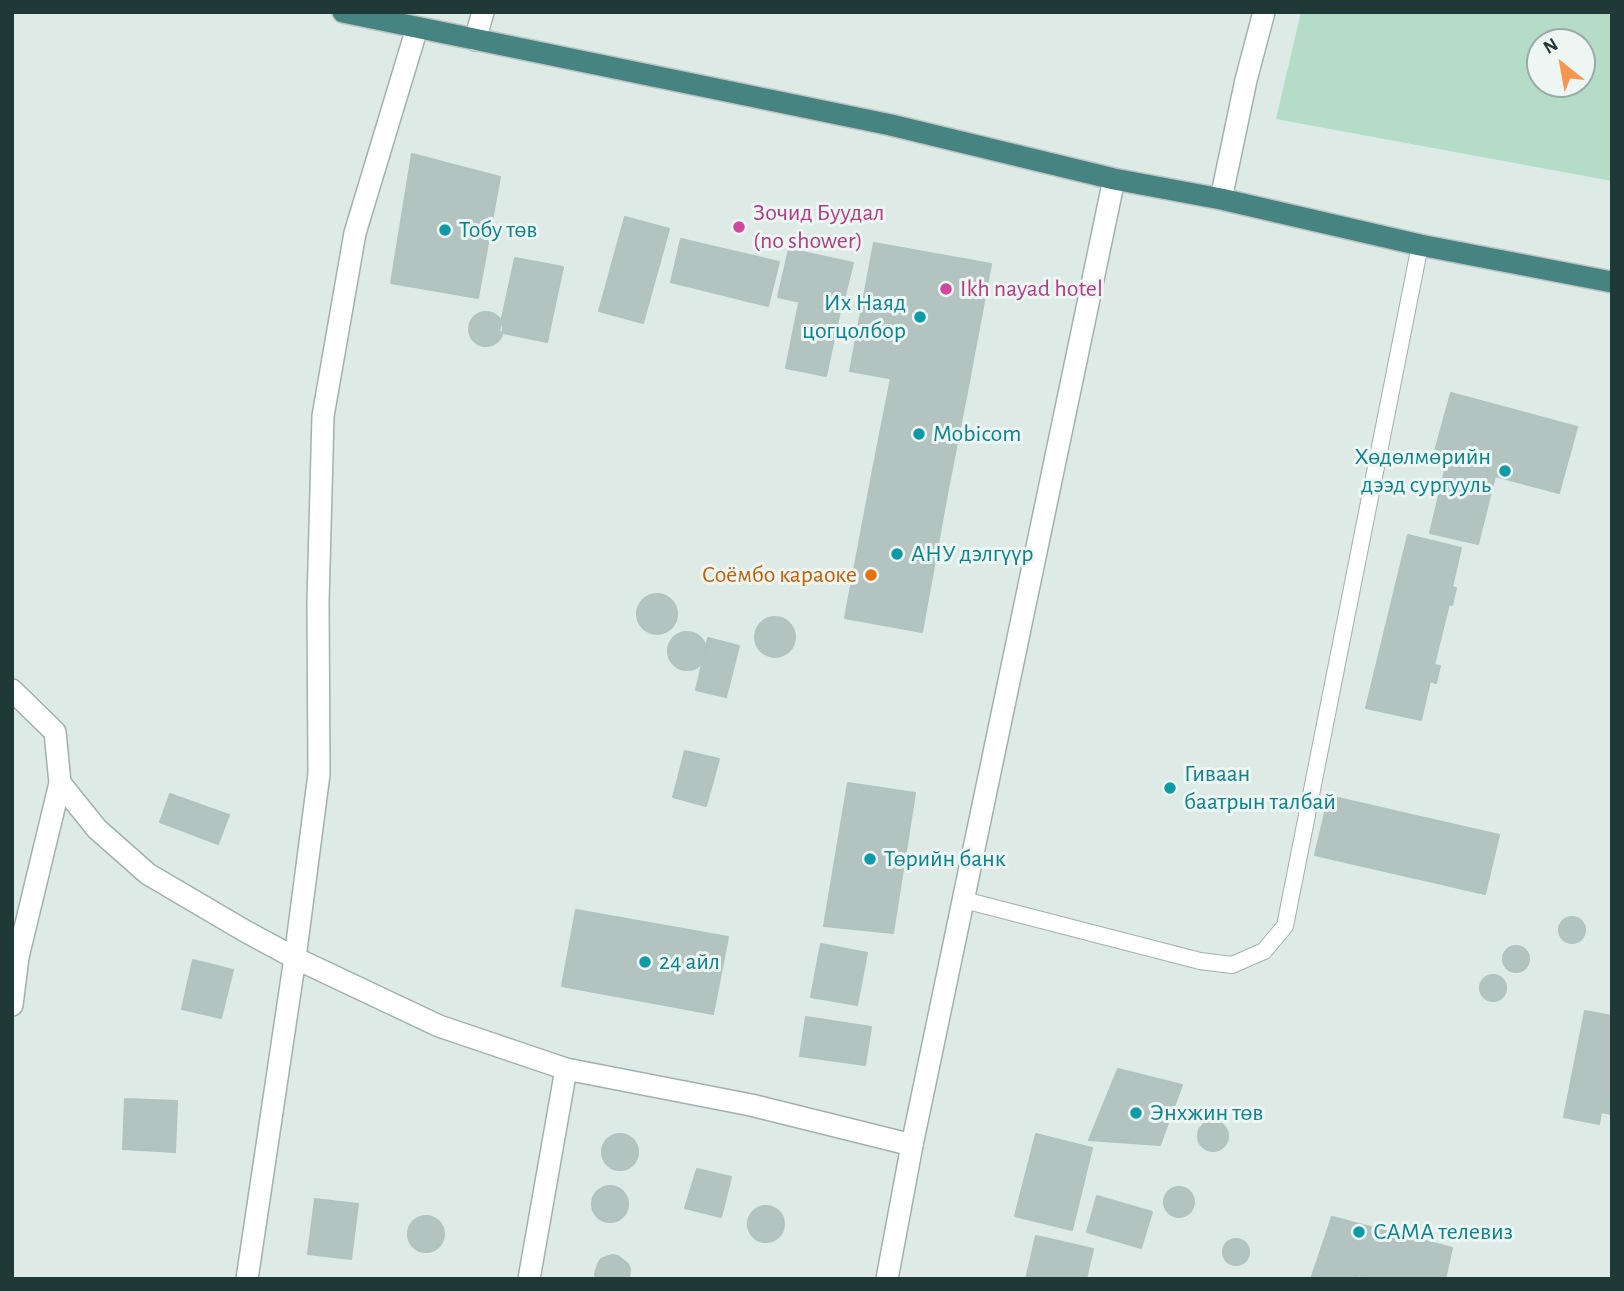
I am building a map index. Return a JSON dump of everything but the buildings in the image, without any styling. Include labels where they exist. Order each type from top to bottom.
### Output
[{"type":"highway","points":[[343,12],[891,125],[1114,179],[1221,199],[1420,245],[1612,282]]},
{"type":"street","points":[[475,40],[483,12]]},
{"type":"street","points":[[1221,199],[1246,80],[1264,12]]},
{"type":"street","points":[[247,1279],[295,958],[318,774],[318,602],[323,416],[355,233],[417,28]]},
{"type":"street","points":[[887,1279],[912,1145],[1114,179]]},
{"type":"street","points":[[12,690],[55,732],[60,783],[18,957],[12,1005]]},
{"type":"street","points":[[60,783],[97,829],[148,874],[295,958],[439,1026],[566,1069],[751,1105],[912,1145]]},
{"type":"street","points":[[529,1279],[566,1069]]},
{"type":"lane","points":[[964,900],[1200,961],[1232,965],[1264,951],[1284,926],[1420,245]]},
{"type":"green space","points":[[1301,12],[1612,12],[1612,181],[1276,119]]},
{"type":"place","name":"Зочид Буудал (no shower)","points":[[739,227]]},
{"type":"place","name":"Тобу төв","points":[[445,230]]},
{"type":"place","name":"Ikh nayad hotel","points":[[946,289]]},
{"type":"place","name":"Их Наяд цогцолбор","points":[[920,317]]},
{"type":"place","name":"Mobicom","points":[[919,434]]},
{"type":"place","name":"Хөдөлмөрийн дээд сургууль","points":[[1505,471]]},
{"type":"place","name":"АНУ дэлгүүр","points":[[897,554]]},
{"type":"place","name":"Соёмбо караоке","points":[[871,575]]},
{"type":"place","name":"Гиваан баатрын талбай","points":[[1170,788]]},
{"type":"place","name":"Төрийн банк","points":[[870,859]]},
{"type":"place","name":"24 айл","points":[[645,962]]},
{"type":"place","name":"Энхжин төв","points":[[1136,1113]]},
{"type":"place","name":"САМА телевиз","points":[[1359,1232]]}]
